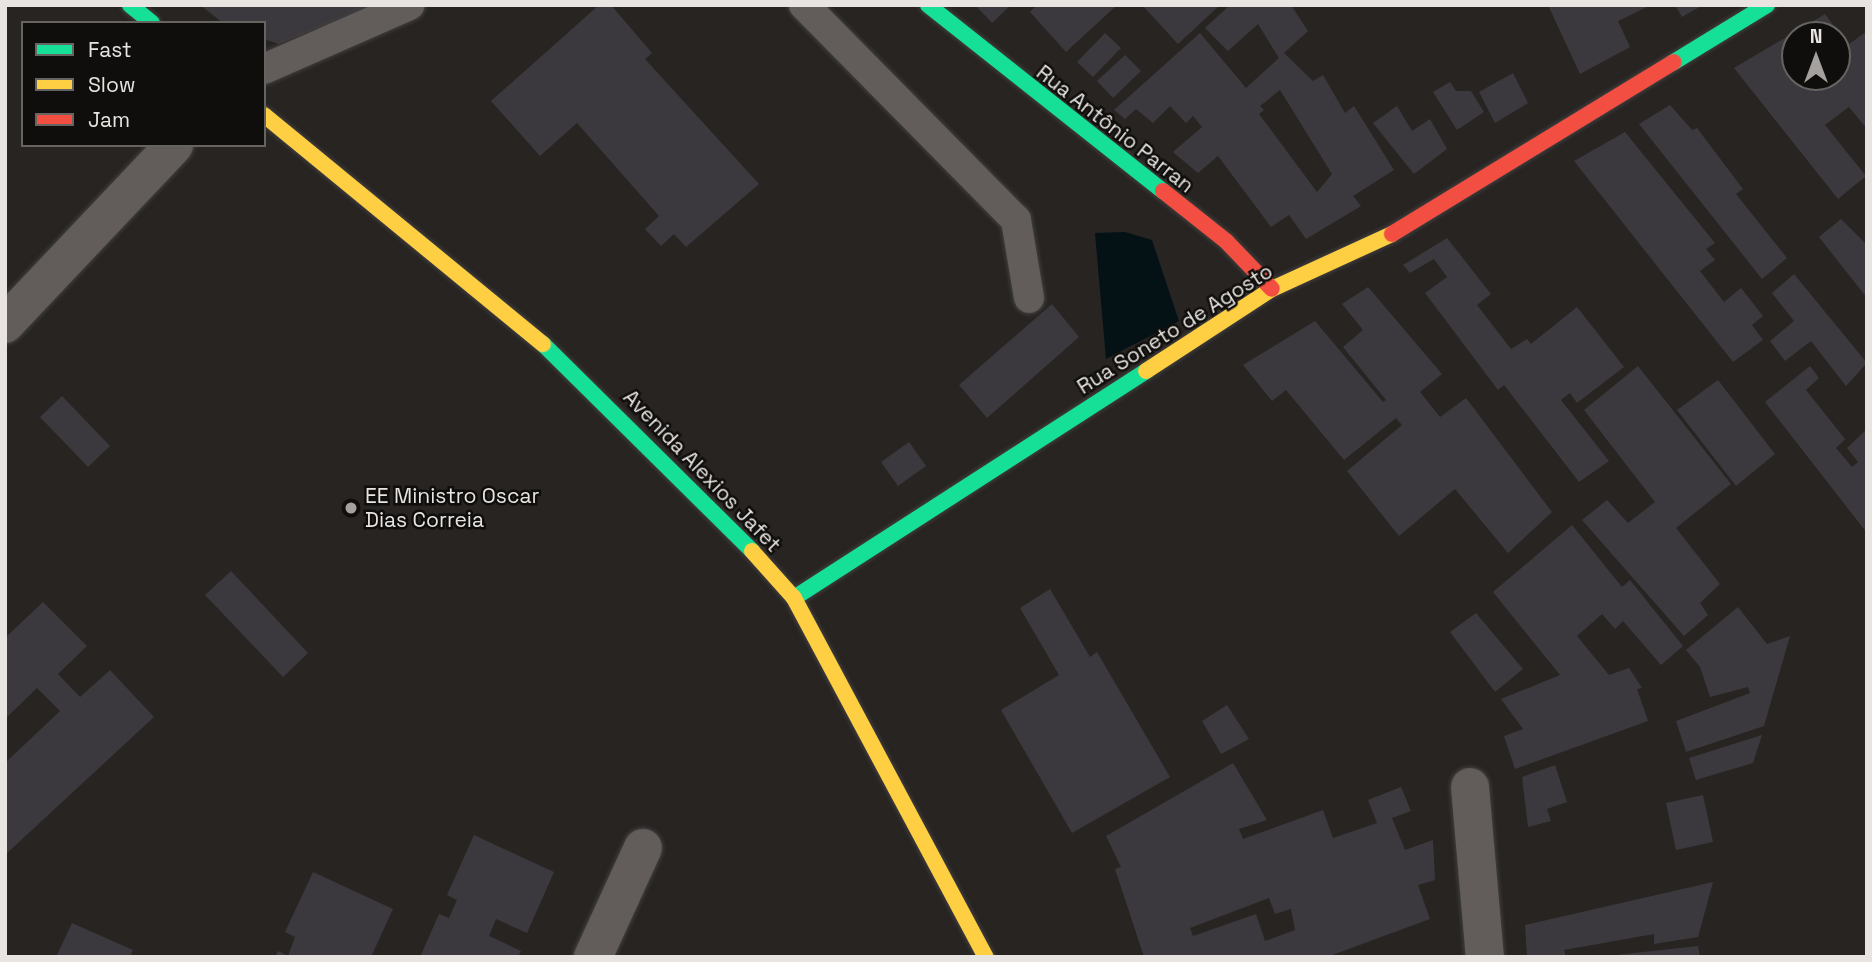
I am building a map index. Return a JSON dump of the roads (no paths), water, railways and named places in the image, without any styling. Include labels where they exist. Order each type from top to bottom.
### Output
[{"type":"street","points":[[130,5],[150,21]]},
{"type":"street","name":"Rua Antônio Parran","points":[[928,5],[1226,241],[1272,289]]},
{"type":"street","name":"Rua Soneto de Agosto","points":[[794,598],[1272,289],[1380,241],[1767,5]]},
{"type":"street","name":"Avenida Alexios Jafet","points":[[266,117],[561,359],[717,511],[794,598],[986,957]]},
{"type":"street","points":[[5,324],[172,147]]},
{"type":"street","points":[[1470,787],[1485,957]]},
{"type":"street","points":[[593,957],[643,848]]},
{"type":"lane","points":[[266,68],[410,5]]},
{"type":"lane","points":[[804,5],[1016,220],[1029,298]]},
{"type":"place","name":"EE Ministro Oscar Dias Correia","points":[[351,508]]}]
